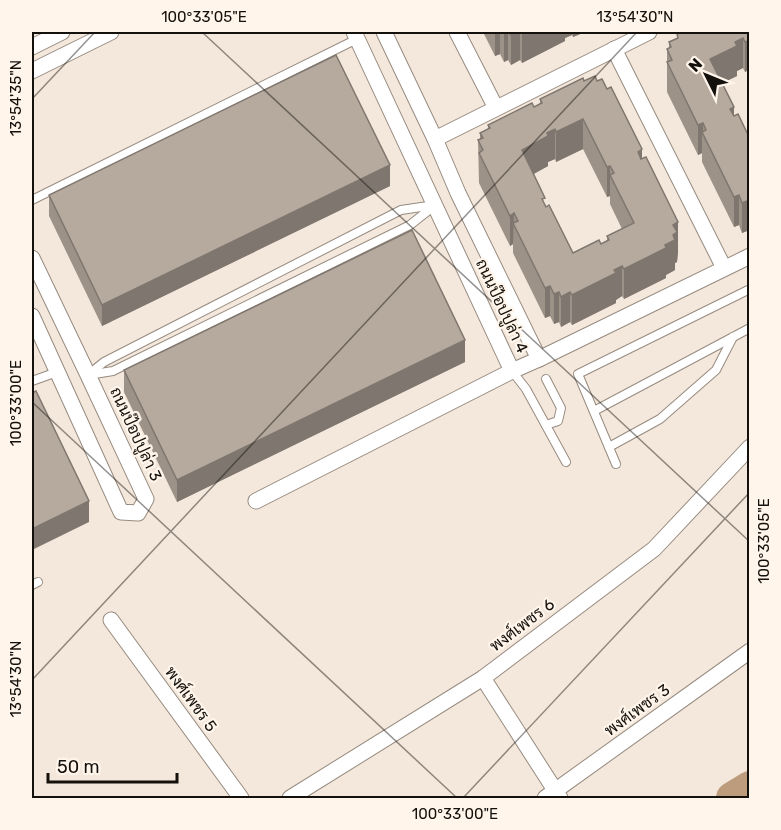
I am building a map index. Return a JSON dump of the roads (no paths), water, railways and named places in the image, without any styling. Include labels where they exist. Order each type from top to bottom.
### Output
[{"type":"street","points":[[32,46],[62,32]]},
{"type":"street","points":[[32,71],[111,32]]},
{"type":"street","name":"ถนนป๊อปปูล่า 4","points":[[356,35],[512,371],[539,359],[458,193],[384,32]]},
{"type":"street","points":[[457,32],[496,108]]},
{"type":"street","points":[[435,139],[649,32]]},
{"type":"street","points":[[614,49],[724,268]]},
{"type":"street","points":[[435,205],[458,193]]},
{"type":"street","points":[[539,359],[750,256]]},
{"type":"street","name":"ถนนป๊อปปูล่า 3","points":[[32,258],[146,498],[138,513],[121,512],[32,316]]},
{"type":"street","points":[[256,501],[512,371]]},
{"type":"street","points":[[57,372],[88,375]]},
{"type":"street","name":"พงศ์เพชร 6","points":[[290,798],[483,678],[654,549],[750,447]]},
{"type":"street","name":"พงศ์เพชร 5","points":[[111,620],[241,798]]},
{"type":"street","name":"พงศ์เพชร 3","points":[[554,796],[750,651]]},
{"type":"street","points":[[483,678],[554,796]]},
{"type":"lane","points":[[32,200],[356,35]]},
{"type":"lane","points":[[88,375],[104,362],[401,210],[435,205]]},
{"type":"lane","points":[[88,375],[113,371],[410,225],[435,205]]},
{"type":"lane","points":[[616,464],[578,374],[750,289]]},
{"type":"lane","points":[[594,411],[750,328]]},
{"type":"lane","points":[[609,447],[660,419],[716,370],[733,337]]},
{"type":"lane","points":[[512,371],[526,389],[566,462]]},
{"type":"lane","points":[[32,381],[57,372]]},
{"type":"lane","points":[[546,379],[561,408],[558,421],[546,425]]},
{"type":"waterway","points":[[732,798],[750,787]]}]
